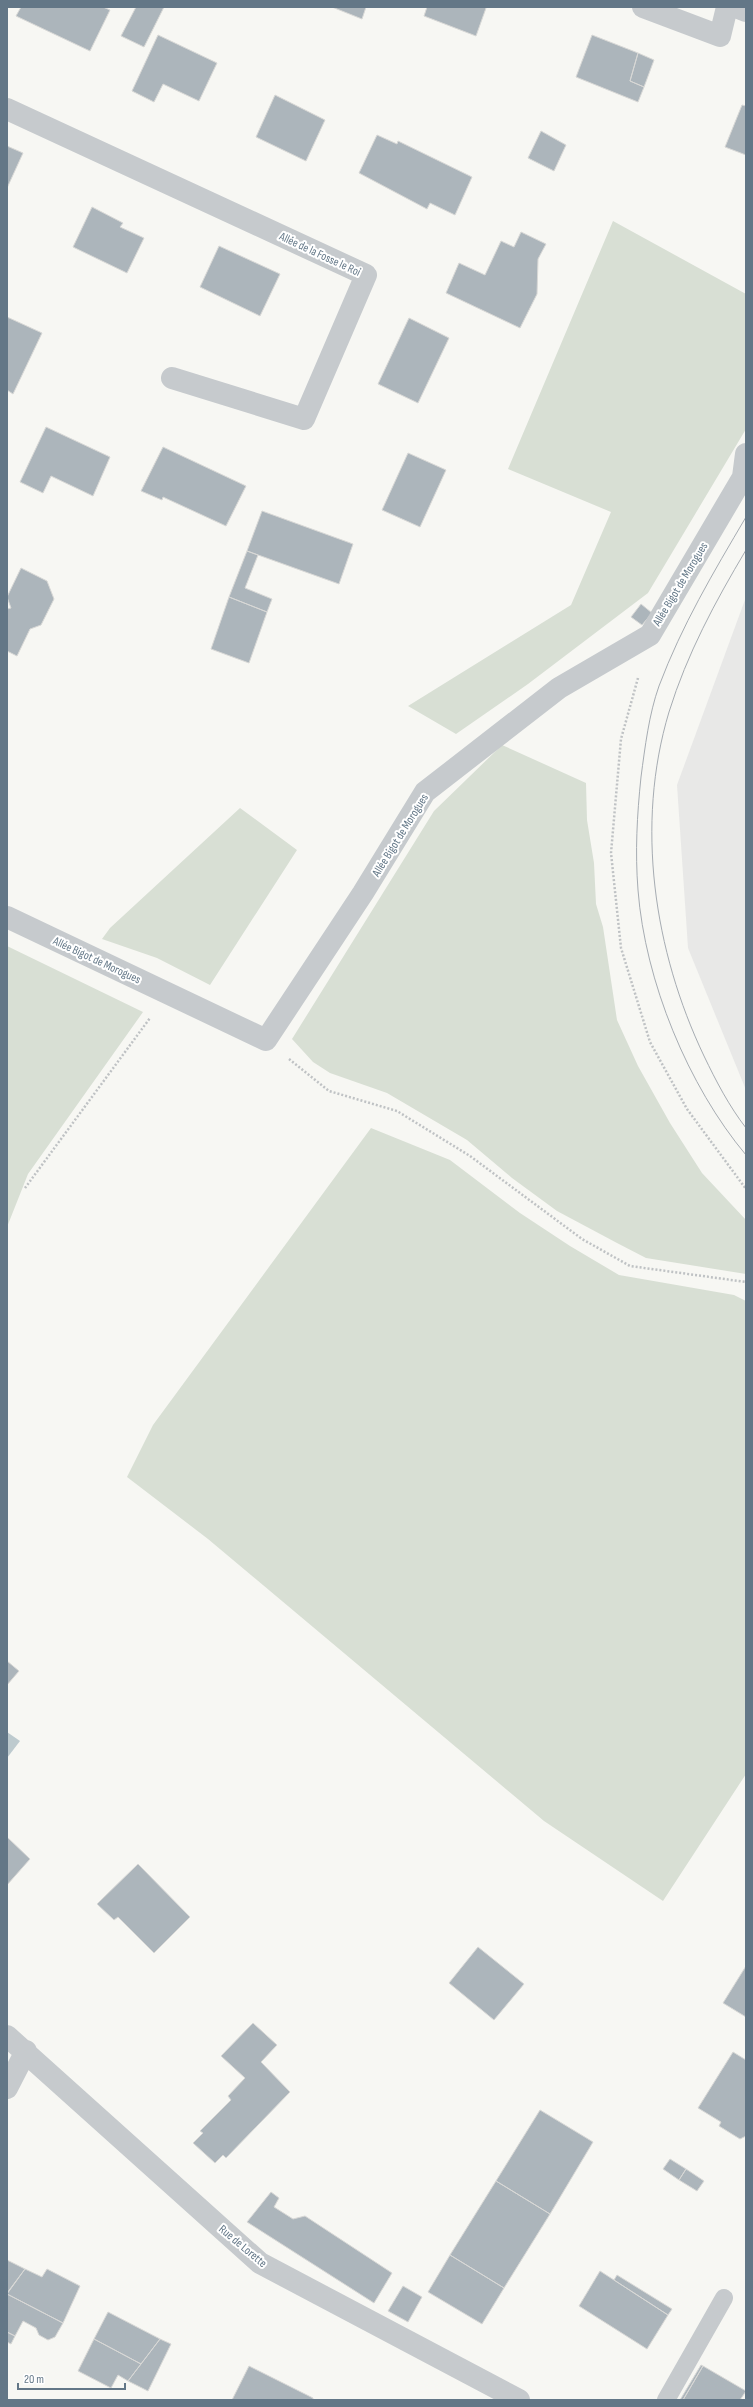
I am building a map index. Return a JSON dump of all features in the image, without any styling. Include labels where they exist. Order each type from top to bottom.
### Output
[{"type":"street","points":[[643,7],[720,36],[727,7]]},
{"type":"street","points":[[736,7],[746,11]]},
{"type":"street","name":"Allée de la Fosse le Roi","points":[[7,109],[366,275],[304,419],[172,378]]},
{"type":"street","name":"Allée Bigot de Morogues","points":[[7,917],[266,1040],[363,893],[425,792],[559,688],[650,635],[743,477],[746,454]]},
{"type":"street","name":"Rue de Lorette","points":[[7,2036],[260,2263],[518,2400]]},
{"type":"street","points":[[7,2088],[26,2052]]},
{"type":"lane","points":[[666,2400],[724,2298]]},
{"type":"path","points":[[650,635],[621,739],[616,792],[611,853],[621,948],[650,1042],[687,1109],[746,1189]]},
{"type":"path","points":[[25,1188],[168,994]]},
{"type":"path","points":[[266,1040],[329,1091],[397,1111],[470,1156],[582,1238],[630,1266],[746,1282]]},
{"type":"shaded area","points":[[613,221],[746,294],[746,429],[648,593],[528,684],[456,734],[408,706],[571,605],[611,512],[508,469]]},
{"type":"shaded area","points":[[746,597],[746,1090],[688,948],[677,785]]},
{"type":"shaded area","points":[[502,745],[586,783],[587,820],[594,863],[596,904],[603,927],[617,1020],[638,1066],[670,1123],[702,1173],[746,1220],[746,1274],[646,1258],[617,1243],[557,1211],[512,1178],[467,1140],[387,1093],[330,1073],[313,1062],[292,1039],[434,811]]},
{"type":"shaded area","points":[[240,808],[297,850],[210,985],[157,958],[102,939],[110,928]]},
{"type":"shaded area","points":[[7,946],[143,1012],[28,1174],[7,1227]]},
{"type":"shaded area","points":[[371,1128],[450,1160],[520,1213],[570,1246],[619,1275],[734,1295],[746,1301],[746,1774],[663,1901],[544,1821],[208,1539],[127,1477],[153,1425]]},
{"type":"shaded area","points":[[7,1732],[20,1741],[7,1758]]},
{"type":"building","points":[[21,7],[103,7],[110,10],[90,51],[16,16]]},
{"type":"building","points":[[136,7],[164,7],[144,47],[121,36]]},
{"type":"building","points":[[332,7],[366,7],[362,19]]},
{"type":"building","points":[[427,7],[486,8],[476,36],[424,16]]},
{"type":"building","points":[[158,35],[217,63],[199,101],[163,84],[154,102],[132,91]]},
{"type":"building","points":[[592,35],[638,53],[630,81],[644,87],[638,102],[576,77]]},
{"type":"building","points":[[638,53],[654,60],[644,87],[630,81]]},
{"type":"building","points":[[275,95],[325,120],[306,161],[256,137]]},
{"type":"building","points":[[742,105],[746,106],[746,155],[725,147]]},
{"type":"building","points":[[541,131],[566,145],[554,171],[528,158]]},
{"type":"building","points":[[377,135],[397,144],[398,141],[472,177],[455,215],[430,203],[427,209],[359,173]]},
{"type":"building","points":[[7,146],[23,153],[7,188]]},
{"type":"building","points":[[92,207],[123,223],[120,227],[144,238],[127,273],[73,247]]},
{"type":"building","points":[[521,232],[546,244],[538,259],[537,294],[520,328],[446,293],[459,263],[485,275],[501,241],[514,247]]},
{"type":"building","points":[[219,246],[280,274],[260,316],[200,287]]},
{"type":"building","points":[[7,317],[42,333],[13,394],[7,390]]},
{"type":"building","points":[[409,318],[449,338],[418,403],[378,384]]},
{"type":"building","points":[[46,427],[110,457],[93,496],[51,476],[43,493],[20,482]]},
{"type":"building","points":[[163,447],[246,486],[226,526],[163,497],[162,500],[141,491]]},
{"type":"building","points":[[408,453],[446,470],[420,527],[382,510]]},
{"type":"building","points":[[262,511],[353,544],[339,584],[247,551]]},
{"type":"building","points":[[247,551],[258,555],[245,588],[272,599],[267,612],[229,597]]},
{"type":"building","points":[[21,568],[47,581],[54,599],[41,625],[30,629],[17,656],[7,651],[7,609],[11,608],[7,597]]},
{"type":"building","points":[[229,597],[267,612],[249,663],[211,649]]},
{"type":"building","points":[[641,604],[652,613],[642,625],[631,617]]},
{"type":"building","points":[[7,1661],[19,1671],[7,1685]]},
{"type":"building","points":[[7,1837],[30,1859],[7,1885]]},
{"type":"building","points":[[138,1864],[190,1917],[154,1953],[118,1917],[114,1920],[97,1904]]},
{"type":"building","points":[[478,1947],[524,1984],[494,2020],[449,1983]]},
{"type":"building","points":[[746,1966],[746,2017],[723,2003]]},
{"type":"building","points":[[253,2023],[277,2045],[261,2062],[290,2092],[226,2158],[223,2155],[215,2163],[193,2143],[203,2133],[200,2131],[231,2100],[228,2096],[245,2078],[221,2056]]},
{"type":"building","points":[[733,2052],[746,2060],[746,2136],[740,2139],[719,2126],[721,2122],[698,2108]]},
{"type":"building","points":[[540,2110],[593,2142],[550,2214],[496,2181]]},
{"type":"building","points":[[670,2159],[686,2169],[679,2180],[663,2169]]},
{"type":"building","points":[[686,2169],[704,2181],[697,2191],[679,2180]]},
{"type":"building","points":[[496,2181],[550,2214],[504,2288],[450,2255]]},
{"type":"building","points":[[271,2192],[279,2198],[274,2207],[293,2219],[305,2216],[392,2273],[374,2303],[247,2222]]},
{"type":"building","points":[[450,2255],[504,2288],[482,2324],[428,2292]]},
{"type":"building","points":[[7,2260],[25,2269],[7,2293]]},
{"type":"building","points":[[25,2269],[42,2277],[47,2269],[80,2286],[63,2323],[7,2294]]},
{"type":"building","points":[[600,2271],[668,2315],[647,2349],[579,2306]]},
{"type":"building","points":[[617,2275],[672,2309],[668,2315],[614,2280]]},
{"type":"building","points":[[403,2286],[422,2297],[408,2322],[388,2311]]},
{"type":"building","points":[[7,2294],[63,2323],[55,2337],[48,2340],[39,2335],[36,2328],[23,2321],[15,2336],[7,2332]]},
{"type":"building","points":[[108,2312],[160,2339],[141,2364],[94,2339]]},
{"type":"building","points":[[7,2332],[15,2336],[11,2344],[7,2342]]},
{"type":"building","points":[[94,2339],[141,2364],[128,2381],[118,2375],[111,2388],[78,2371]]},
{"type":"building","points":[[160,2339],[171,2344],[148,2391],[128,2381]]},
{"type":"building","points":[[701,2365],[703,2366],[683,2400],[680,2400]]},
{"type":"building","points":[[249,2366],[313,2398],[313,2400],[232,2400]]},
{"type":"building","points":[[703,2366],[746,2391],[740,2400],[683,2400]]},
{"type":"tram line","points":[[746,517],[688,620],[659,686],[650,719],[644,754],[638,805],[637,834],[637,876],[642,925],[660,996],[688,1065],[725,1128],[746,1155]]},
{"type":"tram line","points":[[746,550],[723,589],[693,649],[669,712],[659,755],[653,799],[652,843],[655,887],[662,931],[673,974],[687,1016],[713,1075],[734,1111],[746,1128]]}]
